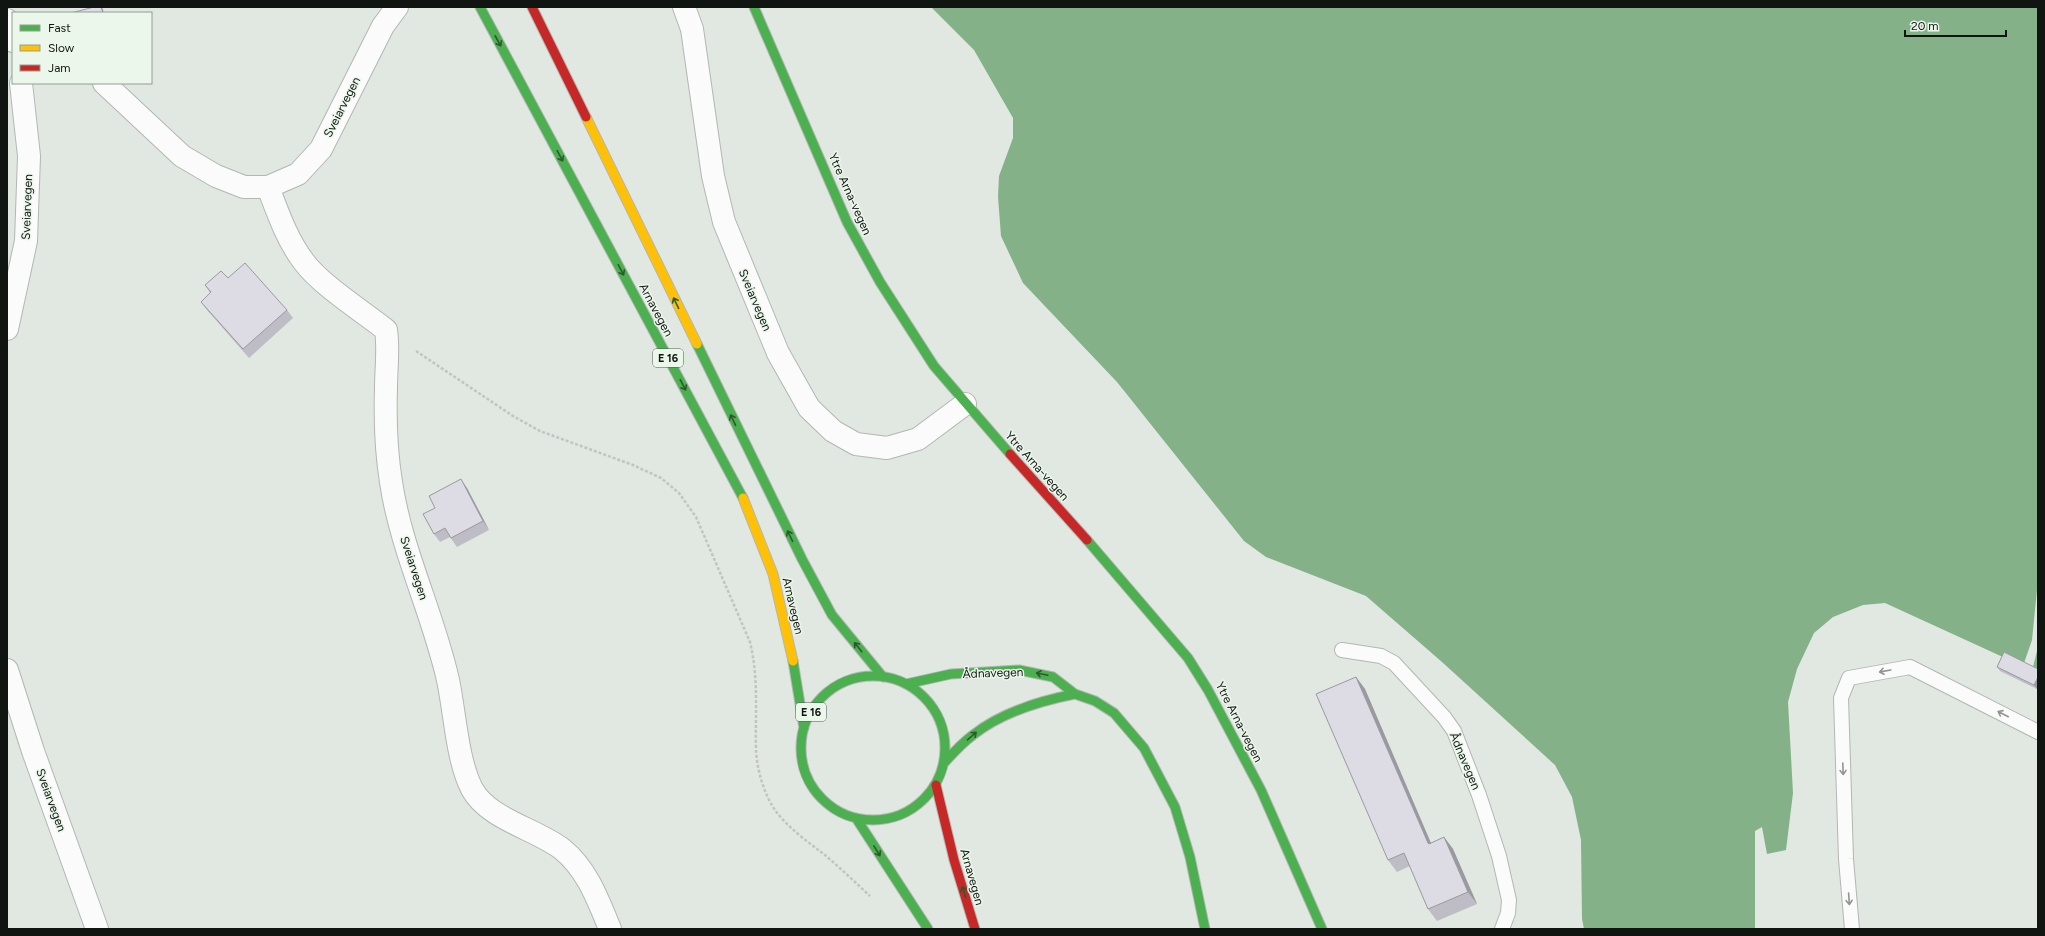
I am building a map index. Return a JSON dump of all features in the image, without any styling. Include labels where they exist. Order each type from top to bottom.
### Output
[{"type":"main road","name":"Arnavegen","points":[[480,7],[746,504],[773,574],[792,655],[804,728]]},
{"type":"main road","name":"Arnavegen","points":[[532,7],[802,560],[832,615],[883,677]]},
{"type":"main road","name":"Ytre Arna-vegen","points":[[754,7],[847,222],[880,282],[934,366],[965,404],[1092,546],[1188,658],[1208,687],[1269,806],[1322,929]]},
{"type":"main road","name":"Ådnavegen","points":[[906,684],[951,674],[1019,670],[1053,677],[1075,694],[1095,701],[1114,713],[1144,748],[1174,807],[1190,857],[1205,929]]},
{"type":"main road","name":"E 16","points":[[862,677],[883,677],[906,684],[921,694],[934,709],[942,725],[946,744],[944,763],[936,785],[921,802],[902,815],[880,820],[856,818],[833,808],[823,800],[811,785],[804,766],[801,747],[804,728],[812,710],[826,694],[837,687],[862,677]]},
{"type":"main road","name":"Ådnavegen","points":[[944,763],[974,733],[1008,713],[1042,700],[1075,694]]},
{"type":"main road","name":"Arnavegen","points":[[936,785],[954,860],[975,929]]},
{"type":"main road","points":[[856,818],[928,929]]},
{"type":"street","name":"Sveiarvegen","points":[[105,84],[182,156],[216,176],[244,187],[268,187],[298,174],[321,149],[384,26],[397,7]]},
{"type":"street","name":"Sveiarvegen","points":[[684,7],[692,29],[713,176],[724,222],[778,353],[809,408],[833,431],[856,444],[887,448],[918,438],[965,404]]},
{"type":"street","points":[[7,20],[12,38]]},
{"type":"street","name":"Sveiarvegen","points":[[7,329],[26,241],[29,156],[21,84]]},
{"type":"street","points":[[268,187],[284,229],[304,262],[321,279],[386,330]]},
{"type":"street","name":"Sveiarvegen","points":[[386,330],[388,348],[386,435],[391,482],[400,526],[438,640],[464,767],[473,790],[486,804],[504,817],[561,848],[578,866],[594,892],[610,929]]},
{"type":"street","name":"Sveiarvegen","points":[[7,670],[33,751],[97,929]]},
{"type":"lane","name":"Ådnavegen","points":[[1342,650],[1381,656],[1394,663],[1444,717],[1454,731],[1479,795],[1499,856],[1509,900],[1508,913],[1502,929]]},
{"type":"lane","points":[[1852,929],[1846,859],[1841,698],[1849,678],[1910,667],[2038,732]]},
{"type":"path","points":[[386,330],[520,420],[540,431],[633,465],[661,478],[680,493],[696,517],[750,642],[755,664],[757,689],[756,751],[758,769],[766,791],[775,810],[796,832],[841,869],[871,897]]},
{"type":"shaded area","points":[[931,7],[2038,7],[2038,673],[1885,603],[1863,605],[1833,617],[1814,633],[1797,669],[1788,702],[1793,793],[1786,850],[1767,854],[1762,827],[1755,831],[1755,929],[1584,929],[1582,919],[1581,840],[1572,797],[1555,765],[1442,662],[1366,596],[1266,557],[1244,541],[1117,382],[1023,283],[1001,236],[998,197],[999,176],[1013,138],[1013,118],[974,50]]},
{"type":"pier","points":[[2038,580],[2038,647],[2032,671],[2023,666],[2032,640]]},
{"type":"building","points":[[94,7],[101,7],[103,12],[75,12]]},
{"type":"building","points":[[245,263],[287,310],[243,349],[201,302],[211,292],[205,285],[221,271],[228,278]]},
{"type":"building","points":[[461,479],[483,521],[451,538],[445,528],[434,534],[423,514],[435,508],[429,496]]},
{"type":"building","points":[[2004,652],[2038,669],[2038,677],[2034,685],[1997,667]]},
{"type":"building","points":[[1356,677],[1428,843],[1429,844],[1444,837],[1468,892],[1428,909],[1404,853],[1388,860],[1316,694]]},
{"type":"traffic: fast","points":[[480,7],[743,498]]},
{"type":"traffic: fast","points":[[754,7],[847,222],[880,282],[934,366],[1010,454]]},
{"type":"traffic: fast","points":[[697,344],[802,559],[832,615],[883,677]]},
{"type":"traffic: fast","points":[[1087,540],[1188,658],[1208,690],[1261,790],[1322,929]]},
{"type":"traffic: fast","points":[[793,661],[804,728]]},
{"type":"traffic: fast","points":[[906,684],[951,674],[1019,670],[1053,677],[1075,694],[1095,701],[1114,713],[1144,748],[1175,807],[1190,857],[1205,929]]},
{"type":"traffic: fast","points":[[873,676],[894,679],[913,688],[924,697],[933,708],[942,727],[945,748],[942,769],[933,788],[924,799],[913,808],[894,817],[873,820],[852,817],[833,808],[822,799],[813,788],[804,769],[801,748],[804,727],[813,708],[822,697],[833,688],[852,679],[873,676]]},
{"type":"traffic: fast","points":[[944,763],[969,738],[996,720],[1021,708],[1075,694]]},
{"type":"traffic: fast","points":[[856,818],[928,929]]},
{"type":"traffic: slow","points":[[586,117],[697,344]]},
{"type":"traffic: slow","points":[[743,498],[773,574],[793,661]]},
{"type":"traffic: jam","points":[[532,7],[586,117]]},
{"type":"traffic: jam","points":[[1010,454],[1087,540]]},
{"type":"traffic: jam","points":[[936,785],[954,860],[975,929]]}]
